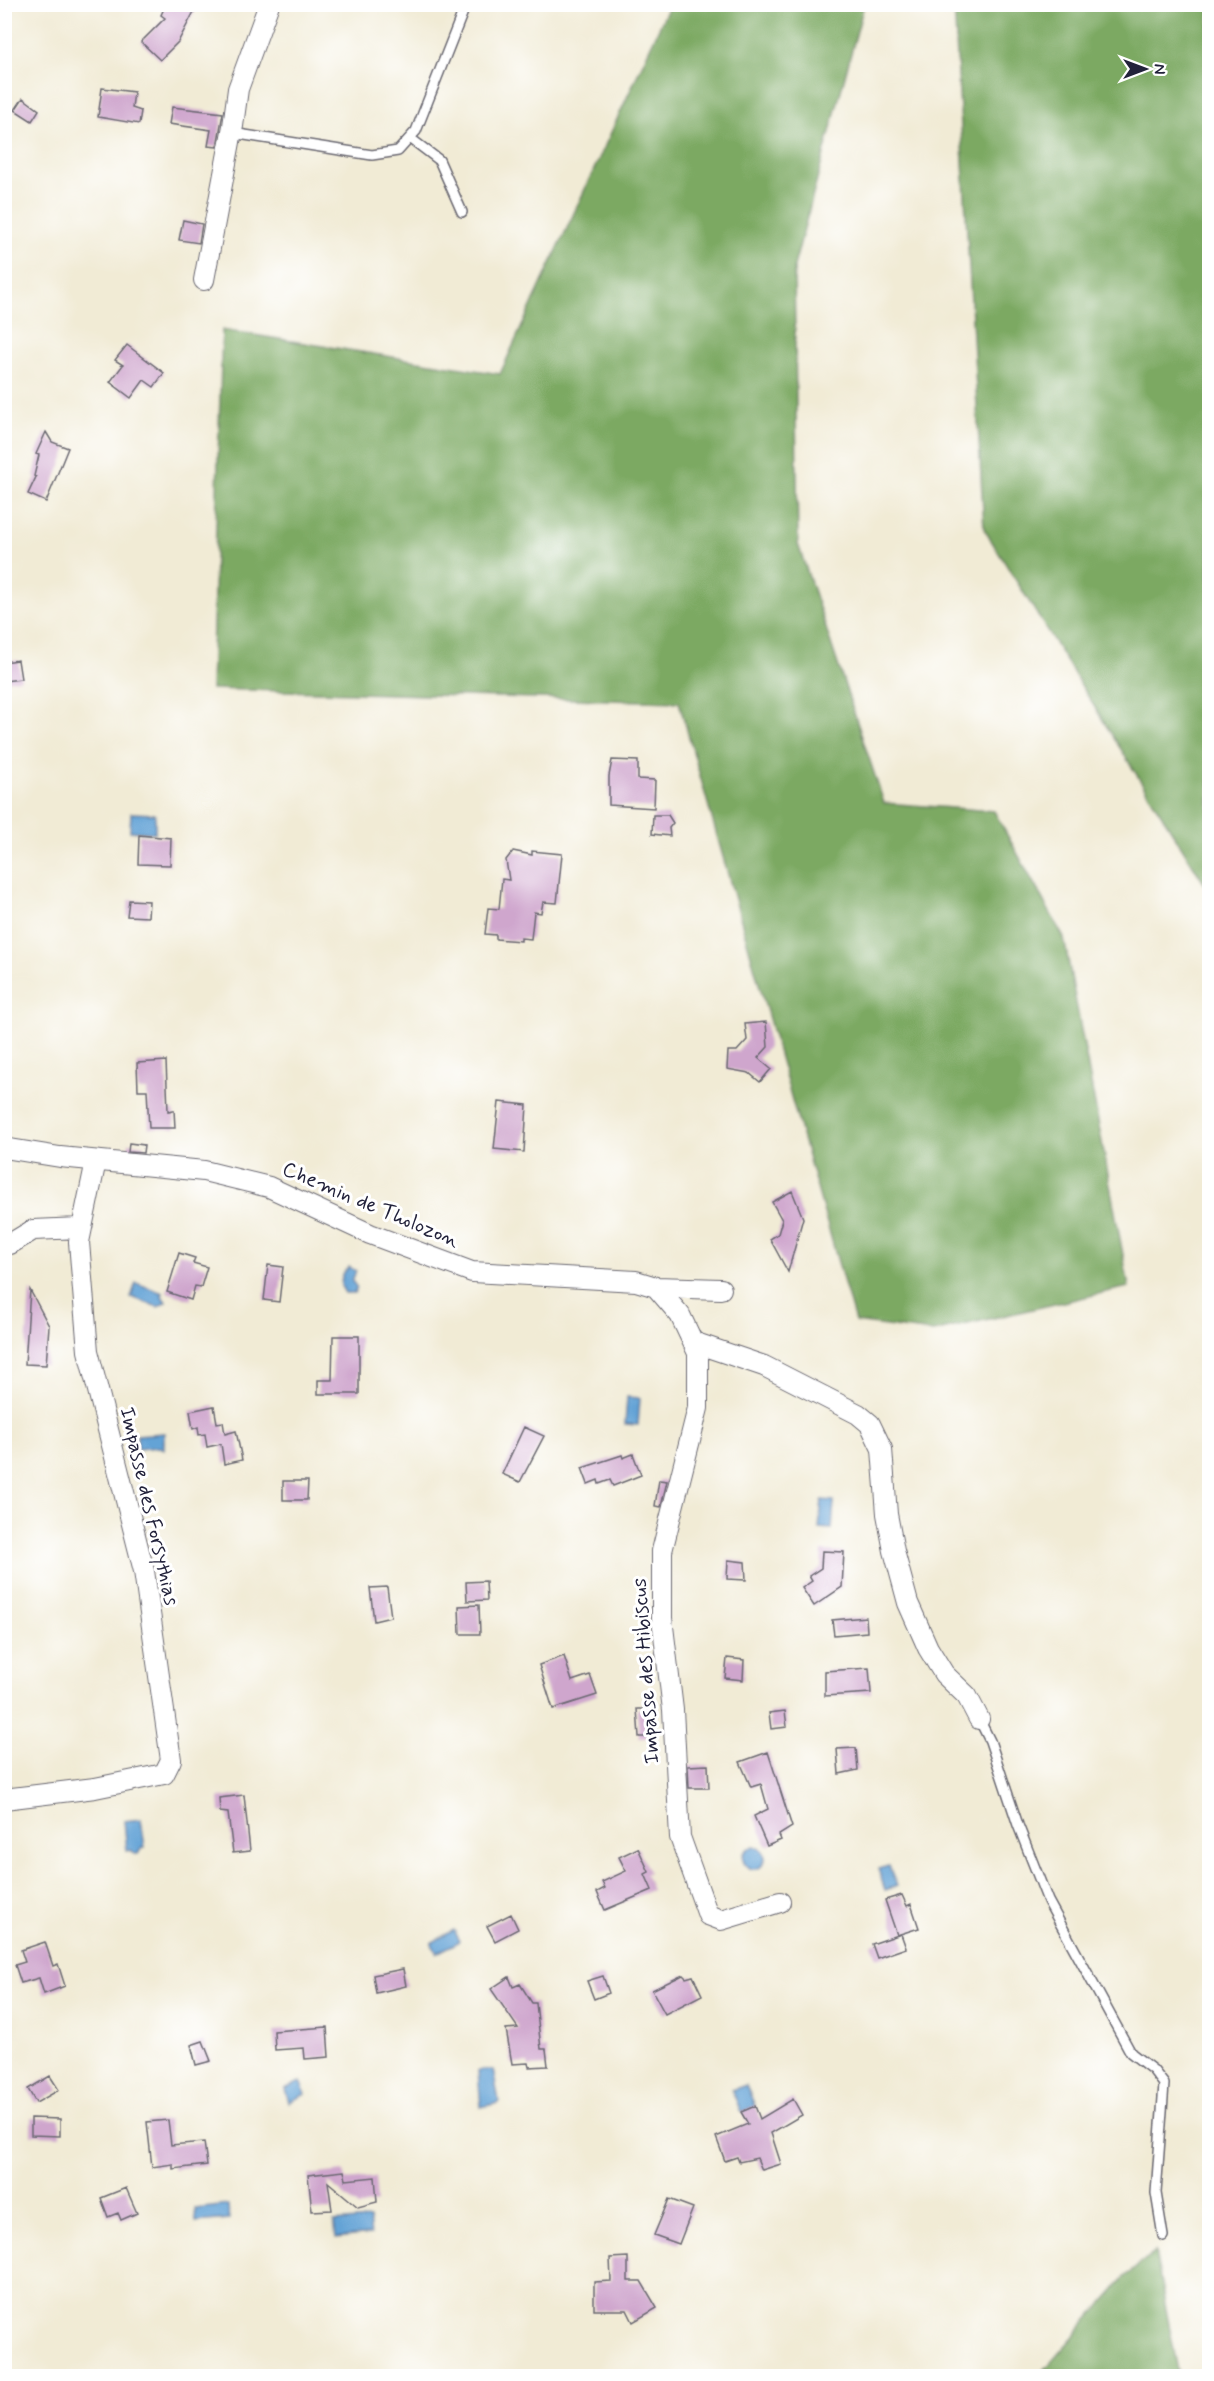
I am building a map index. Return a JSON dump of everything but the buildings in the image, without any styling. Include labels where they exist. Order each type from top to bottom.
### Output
[{"type":"street","points":[[204,280],[232,133],[238,89],[269,4]]},
{"type":"street","name":"Chemin de Tholozon","points":[[4,1148],[96,1161],[204,1171],[269,1187],[370,1234],[472,1272],[636,1281],[656,1287],[721,1289]]},
{"type":"street","name":"Impasse des Forsythias","points":[[4,1799],[95,1788],[164,1773],[171,1760],[144,1571],[88,1351],[79,1242],[80,1227],[96,1161]]},
{"type":"street","points":[[4,1245],[10,1244],[33,1230],[80,1227]]},
{"type":"street","name":"Impasse des Hibiscus","points":[[656,1287],[680,1315],[698,1353],[698,1408],[662,1551],[662,1618],[673,1710],[680,1837],[708,1915],[721,1920],[780,1902]]},
{"type":"street","points":[[693,1342],[764,1366],[858,1414],[870,1424],[878,1436],[882,1449],[887,1514],[908,1603],[928,1648],[944,1674],[967,1696],[979,1719]]},
{"type":"lane","points":[[232,133],[372,155],[398,151],[416,131],[466,4]]},
{"type":"lane","points":[[410,138],[439,160],[462,212]]},
{"type":"lane","points":[[979,1719],[990,1741],[1018,1825],[1048,1901],[1131,2053],[1154,2070],[1164,2084],[1156,2193],[1162,2236]]},
{"type":"green space","points":[[670,4],[864,5],[794,266],[798,544],[884,803],[994,811],[1064,938],[1129,1287],[933,1332],[855,1322],[679,702],[211,689],[222,330],[500,374]]},
{"type":"green space","points":[[954,5],[1209,5],[1209,891],[984,529]]},
{"type":"green space","points":[[1155,2252],[1179,2376],[1039,2376],[1126,2276]]},
{"type":"water","points":[[131,813],[155,814],[155,833],[130,831]]},
{"type":"water","points":[[349,1267],[356,1271],[352,1281],[357,1288],[354,1293],[345,1293],[341,1286],[342,1274]]},
{"type":"water","points":[[136,1283],[163,1293],[162,1296],[166,1302],[158,1307],[131,1297]]},
{"type":"water","points":[[627,1397],[640,1398],[638,1425],[625,1424]]},
{"type":"water","points":[[164,1433],[164,1449],[159,1447],[138,1449],[137,1435]]},
{"type":"water","points":[[822,1500],[834,1501],[832,1529],[819,1528]]},
{"type":"water","points":[[141,1819],[145,1848],[141,1849],[138,1854],[134,1854],[131,1850],[127,1851],[124,1821]]},
{"type":"water","points":[[754,1847],[762,1850],[765,1858],[762,1866],[754,1869],[746,1866],[743,1858],[746,1850]]},
{"type":"water","points":[[889,1866],[897,1886],[885,1890],[878,1869]]},
{"type":"water","points":[[454,1930],[460,1941],[437,1953],[431,1943]]},
{"type":"water","points":[[493,2070],[499,2101],[481,2107],[478,2071]]},
{"type":"water","points":[[300,2082],[306,2094],[289,2102],[285,2089]]},
{"type":"water","points":[[746,2085],[755,2106],[741,2112],[732,2090]]},
{"type":"water","points":[[228,2205],[229,2219],[196,2222],[195,2209]]},
{"type":"water","points":[[369,2219],[371,2234],[336,2238],[334,2222]]}]
